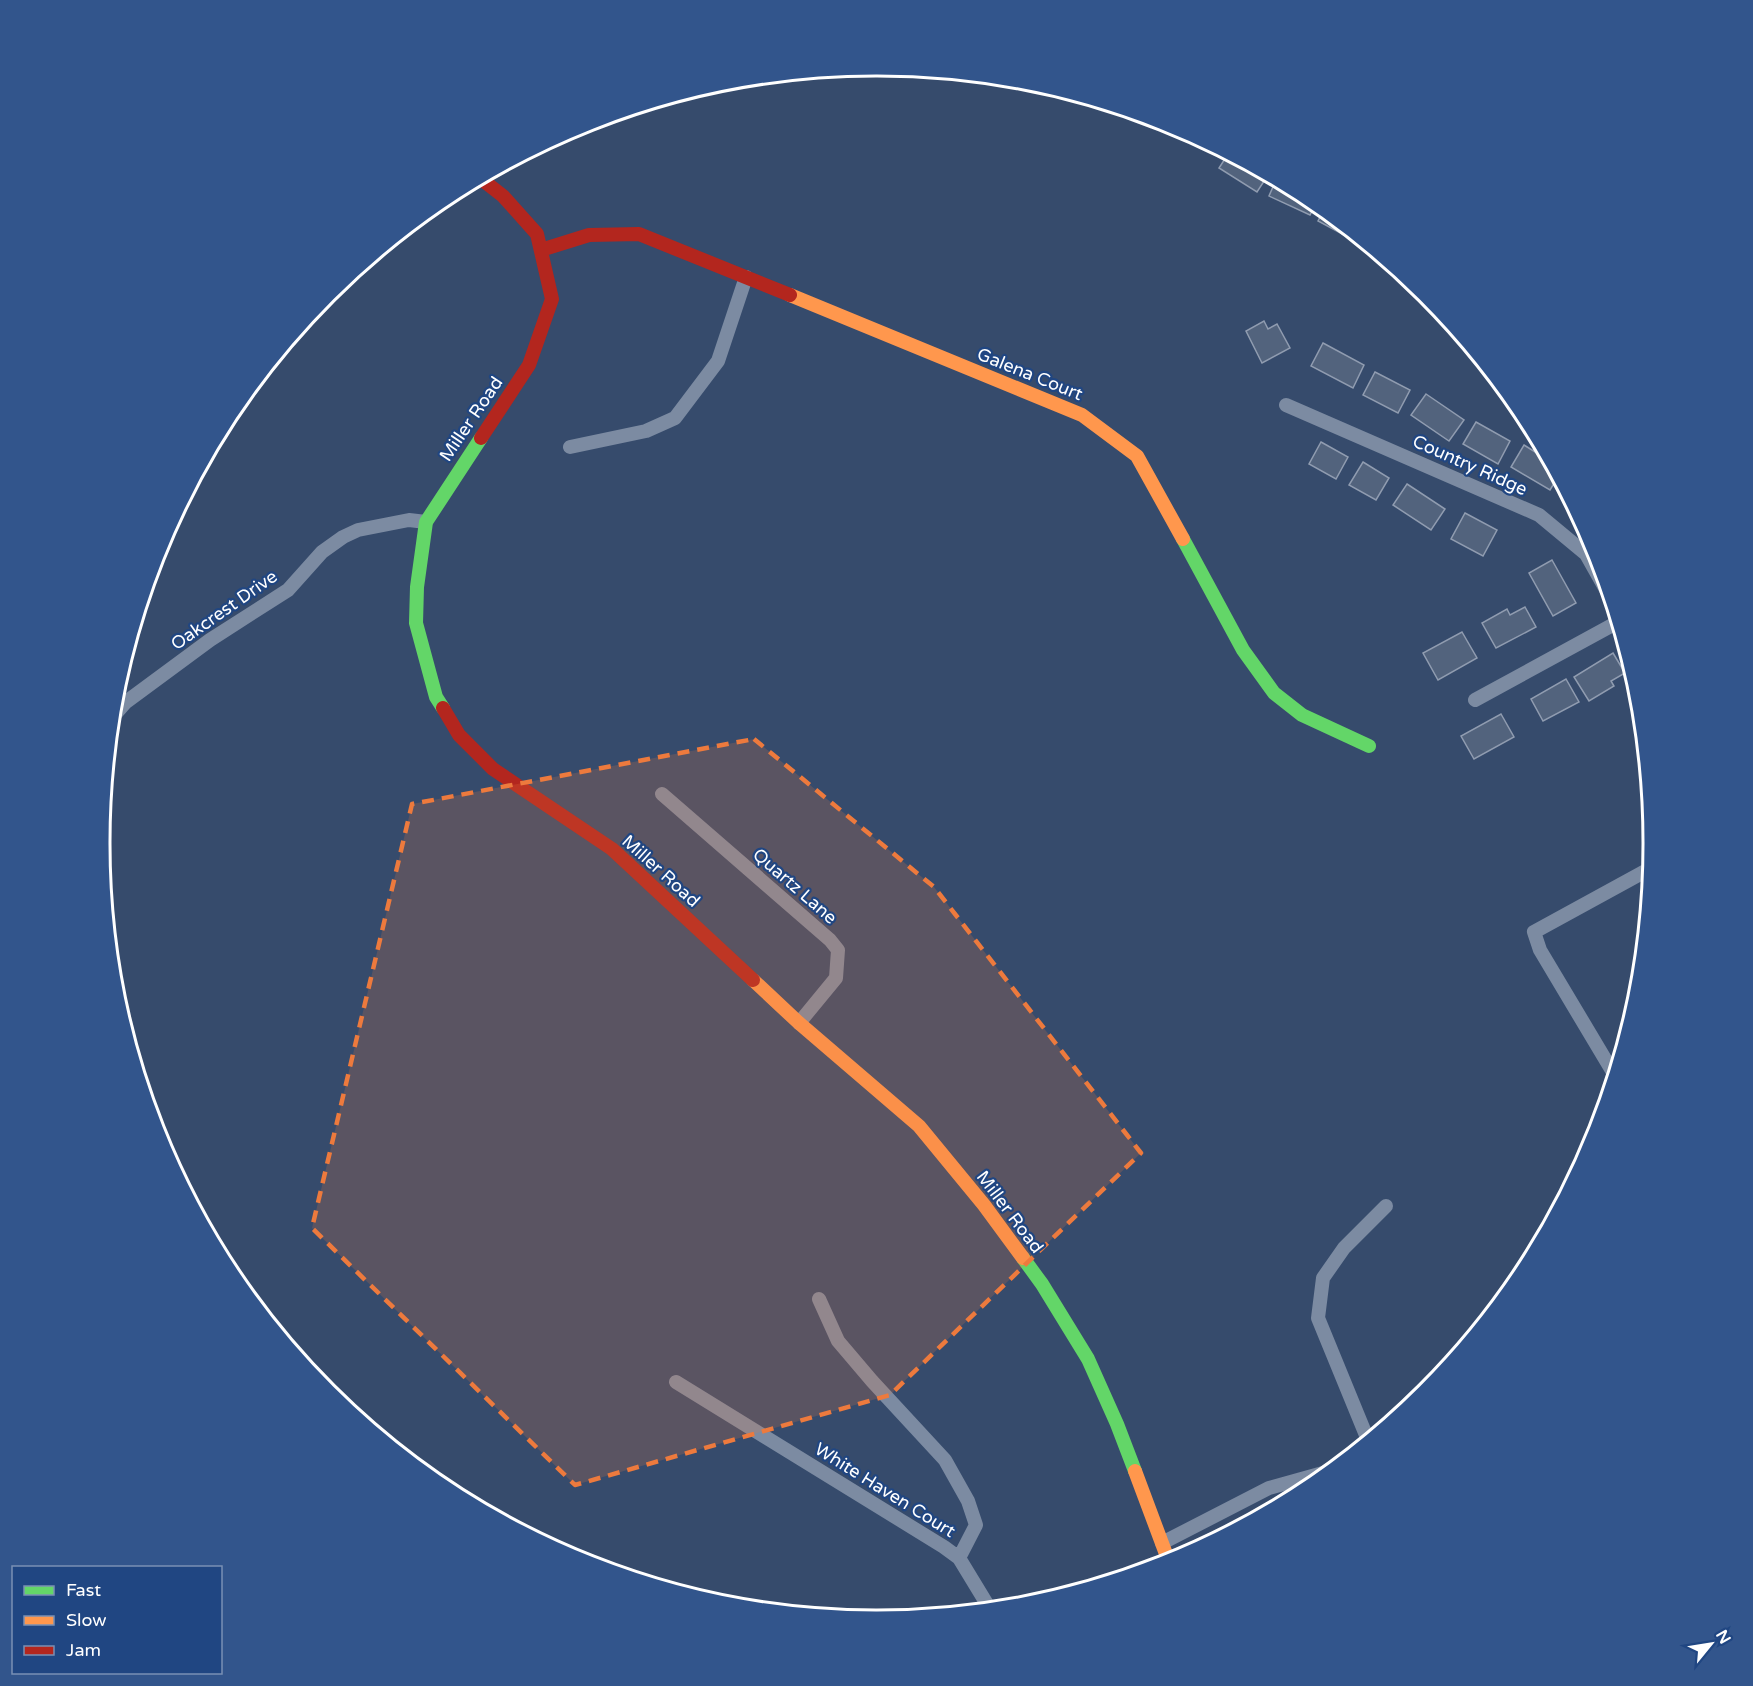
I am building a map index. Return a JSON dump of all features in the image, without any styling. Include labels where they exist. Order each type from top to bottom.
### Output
[{"type":"street","name":"Miller Road","points":[[486,183],[502,196],[537,234],[552,298],[529,365],[426,522],[417,587],[416,623],[436,697],[459,735],[493,769],[612,849],[799,1023],[919,1125],[984,1205],[1042,1284],[1088,1359],[1117,1424],[1165,1553]]},
{"type":"street","name":"Galena Court","points":[[541,250],[589,235],[639,234],[1082,415],[1137,456],[1243,650],[1274,693],[1302,715],[1369,746]]},
{"type":"street","points":[[570,447],[646,432],[675,418],[718,361],[746,277]]},
{"type":"street","name":"Country Ridge","points":[[1286,405],[1539,515],[1587,556]]},
{"type":"street","name":"Oakcrest Drive","points":[[123,705],[210,640],[288,590],[322,552],[343,537],[358,530],[409,520],[426,522]]},
{"type":"street","points":[[1475,700],[1611,626]]},
{"type":"street","name":"Quartz Lane","points":[[662,794],[830,940],[838,950],[836,978],[799,1023]]},
{"type":"street","points":[[1609,1066],[1540,950],[1534,932],[1642,873]]},
{"type":"street","points":[[1365,1433],[1318,1318],[1323,1278],[1344,1248],[1386,1206]]},
{"type":"street","name":"White Haven Court","points":[[676,1383],[934,1540],[959,1558],[976,1525],[968,1501],[945,1460],[838,1341],[819,1299]]},
{"type":"street","points":[[1162,1543],[1269,1488],[1305,1478]]},
{"type":"street","points":[[959,1558],[986,1602]]},
{"type":"highlighted area","points":[[754,739],[934,887],[1141,1153],[890,1395],[575,1485],[312,1228],[412,804]]},
{"type":"building","points":[[1224,160],[1264,181],[1257,192],[1219,168]]},
{"type":"building","points":[[1273,187],[1311,213],[1310,215],[1269,196]]},
{"type":"building","points":[[1319,218],[1340,233],[1318,221]]},
{"type":"building","points":[[1264,321],[1268,329],[1277,324],[1290,348],[1262,363],[1246,331]]},
{"type":"building","points":[[1323,343],[1364,365],[1353,388],[1311,366]]},
{"type":"building","points":[[1375,372],[1410,390],[1398,413],[1363,395]]},
{"type":"building","points":[[1426,394],[1464,420],[1449,441],[1411,415]]},
{"type":"building","points":[[1476,422],[1510,441],[1498,464],[1463,444]]},
{"type":"building","points":[[1321,442],[1348,457],[1336,479],[1309,464]]},
{"type":"building","points":[[1524,445],[1535,452],[1553,485],[1550,490],[1511,467]]},
{"type":"building","points":[[1363,462],[1389,478],[1376,500],[1349,485]]},
{"type":"building","points":[[1407,484],[1445,509],[1431,530],[1393,505]]},
{"type":"building","points":[[1465,513],[1497,530],[1483,556],[1451,539]]},
{"type":"building","points":[[1552,560],[1576,603],[1553,616],[1529,573]]},
{"type":"building","points":[[1525,607],[1536,627],[1496,648],[1482,623],[1507,609],[1510,615]]},
{"type":"building","points":[[1462,632],[1477,658],[1438,680],[1423,653]]},
{"type":"building","points":[[1613,653],[1624,674],[1611,681],[1614,686],[1589,701],[1574,677]]},
{"type":"building","points":[[1566,679],[1579,702],[1543,721],[1531,699]]},
{"type":"building","points":[[1501,714],[1514,737],[1474,759],[1461,736]]},
{"type":"traffic: fast","points":[[443,708],[436,697],[416,623],[417,587],[426,522],[481,438]]},
{"type":"traffic: fast","points":[[1183,539],[1243,650],[1274,693],[1302,715],[1369,746]]},
{"type":"traffic: fast","points":[[1023,1258],[1042,1284],[1088,1359],[1135,1471]]},
{"type":"traffic: slow","points":[[790,295],[1082,415],[1137,456],[1183,539]]},
{"type":"traffic: slow","points":[[753,980],[799,1023],[919,1126],[984,1205],[1023,1258]]},
{"type":"traffic: slow","points":[[1135,1471],[1166,1553]]},
{"type":"traffic: jam","points":[[481,438],[529,365],[552,299],[537,234],[503,196],[487,183]]},
{"type":"traffic: jam","points":[[541,250],[589,235],[639,234],[790,295]]},
{"type":"traffic: jam","points":[[443,708],[459,735],[493,769],[612,849],[753,980]]}]
